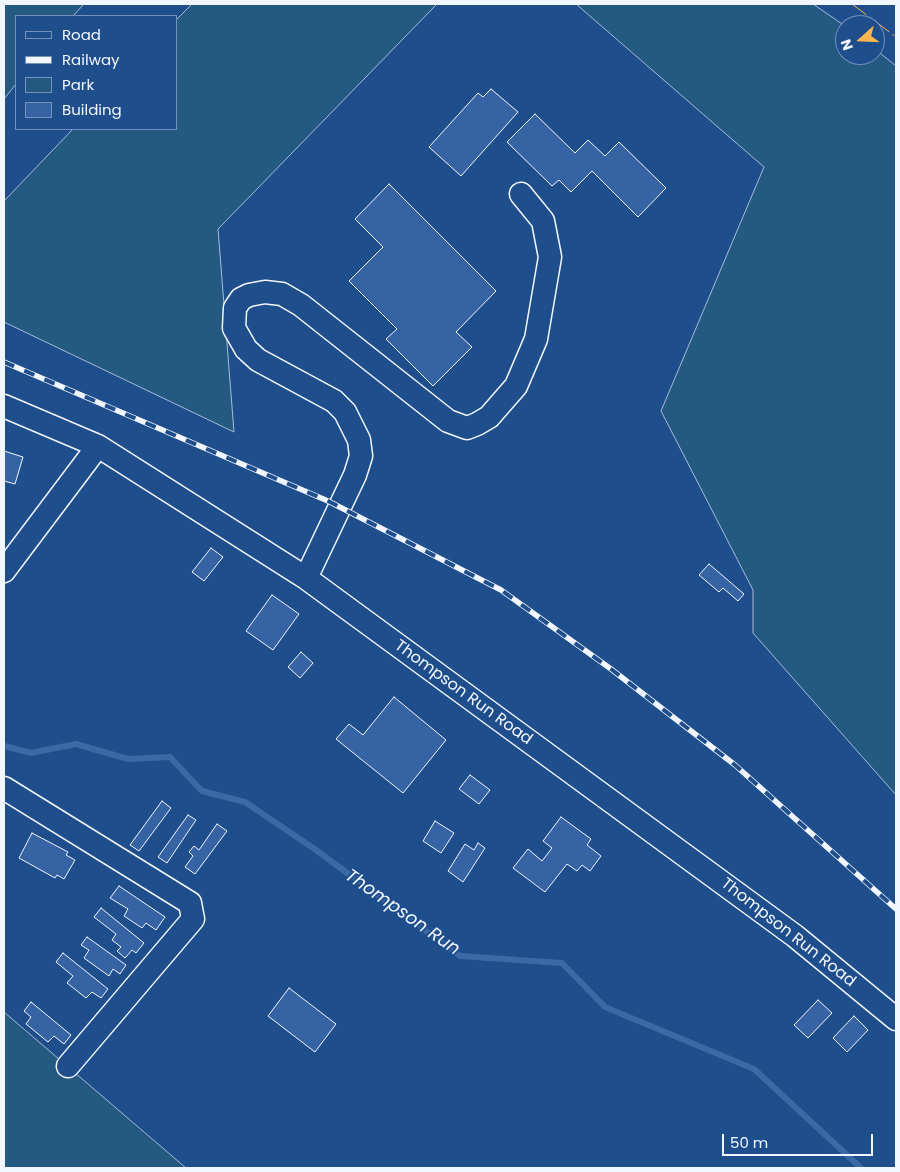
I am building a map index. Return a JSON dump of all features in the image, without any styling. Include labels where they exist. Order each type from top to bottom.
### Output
[{"type":"street","points":[[306,578],[355,475],[361,456],[359,440],[349,419],[334,401],[258,360],[246,349],[234,328],[235,308],[241,299],[249,295],[265,292],[282,294],[301,305],[448,421],[467,428],[489,417],[516,386],[536,339],[550,257],[543,221],[521,194]]},
{"type":"street","name":"Thompson Run Road","points":[[4,406],[98,446],[306,578],[795,936],[896,1019]]},
{"type":"street","points":[[4,571],[98,446]]},
{"type":"street","points":[[4,788],[190,903],[193,919],[68,1066]]},
{"type":"green space","points":[[4,4],[84,4],[74,15],[15,15],[15,85],[4,99]]},
{"type":"green space","points":[[192,4],[437,4],[218,229],[234,432],[4,322],[4,201],[72,130],[178,130],[178,18]]},
{"type":"green space","points":[[576,4],[813,4],[835,19],[835,65],[885,65],[885,57],[896,66],[896,795],[753,633],[753,590],[661,411],[764,167]]},
{"type":"green space","points":[[4,1012],[186,1168],[4,1168]]},
{"type":"building","points":[[491,89],[518,112],[461,176],[429,147],[478,93],[483,97]]},
{"type":"building","points":[[535,114],[575,153],[588,140],[605,156],[619,142],[666,188],[638,217],[592,171],[571,192],[559,180],[552,186],[507,142]]},
{"type":"building","points":[[389,184],[496,291],[456,332],[472,347],[433,386],[386,339],[397,329],[349,281],[383,247],[355,219]]},
{"type":"building","points":[[4,451],[23,457],[15,484],[4,481]]},
{"type":"building","points":[[211,548],[223,557],[204,581],[192,572]]},
{"type":"building","points":[[709,564],[744,594],[738,601],[723,588],[719,592],[699,575]]},
{"type":"building","points":[[272,595],[299,614],[273,650],[246,631]]},
{"type":"building","points":[[301,652],[313,663],[300,678],[288,667]]},
{"type":"building","points":[[394,697],[446,740],[403,793],[336,739],[349,724],[363,735]]},
{"type":"building","points":[[470,775],[490,790],[479,804],[459,789]]},
{"type":"building","points":[[162,801],[171,808],[139,851],[130,845]]},
{"type":"building","points":[[188,815],[196,820],[167,863],[158,857]]},
{"type":"building","points":[[561,817],[591,839],[587,845],[601,856],[590,871],[582,865],[577,871],[567,864],[545,892],[513,868],[528,849],[542,861],[552,848],[543,841]]},
{"type":"building","points":[[435,821],[454,833],[441,853],[423,841]]},
{"type":"building","points":[[217,824],[227,831],[195,874],[185,867],[193,856],[189,852],[194,846],[199,850]]},
{"type":"building","points":[[32,833],[68,852],[66,855],[75,860],[64,879],[57,875],[55,878],[19,858]]},
{"type":"building","points":[[478,843],[485,848],[463,882],[448,871],[465,844],[474,850]]},
{"type":"building","points":[[119,886],[165,917],[156,930],[146,923],[142,928],[124,916],[128,909],[110,898]]},
{"type":"building","points":[[101,908],[144,943],[136,953],[132,950],[125,958],[117,951],[121,947],[112,940],[116,934],[94,917]]},
{"type":"building","points":[[87,937],[126,965],[120,974],[113,969],[109,976],[84,958],[89,950],[81,945]]},
{"type":"building","points":[[63,953],[108,989],[101,998],[92,992],[86,998],[67,983],[73,976],[56,962]]},
{"type":"building","points":[[289,988],[336,1024],[315,1052],[268,1016]]},
{"type":"building","points":[[818,1000],[832,1013],[808,1038],[794,1025]]},
{"type":"building","points":[[31,1002],[71,1035],[64,1044],[54,1036],[48,1042],[26,1024],[31,1017],[24,1011]]},
{"type":"building","points":[[854,1016],[868,1030],[847,1052],[833,1038]]},
{"type":"waterway","name":"Thompson Run","points":[[4,746],[31,753],[76,744],[128,759],[170,757],[202,791],[245,802],[316,850],[460,956],[562,963],[605,1007],[754,1069],[861,1168]]},
{"type":"railway","points":[[4,362],[328,501],[501,590],[611,669],[735,765],[896,909]]},
{"type":"power","points":[[852,4],[896,37]]}]
